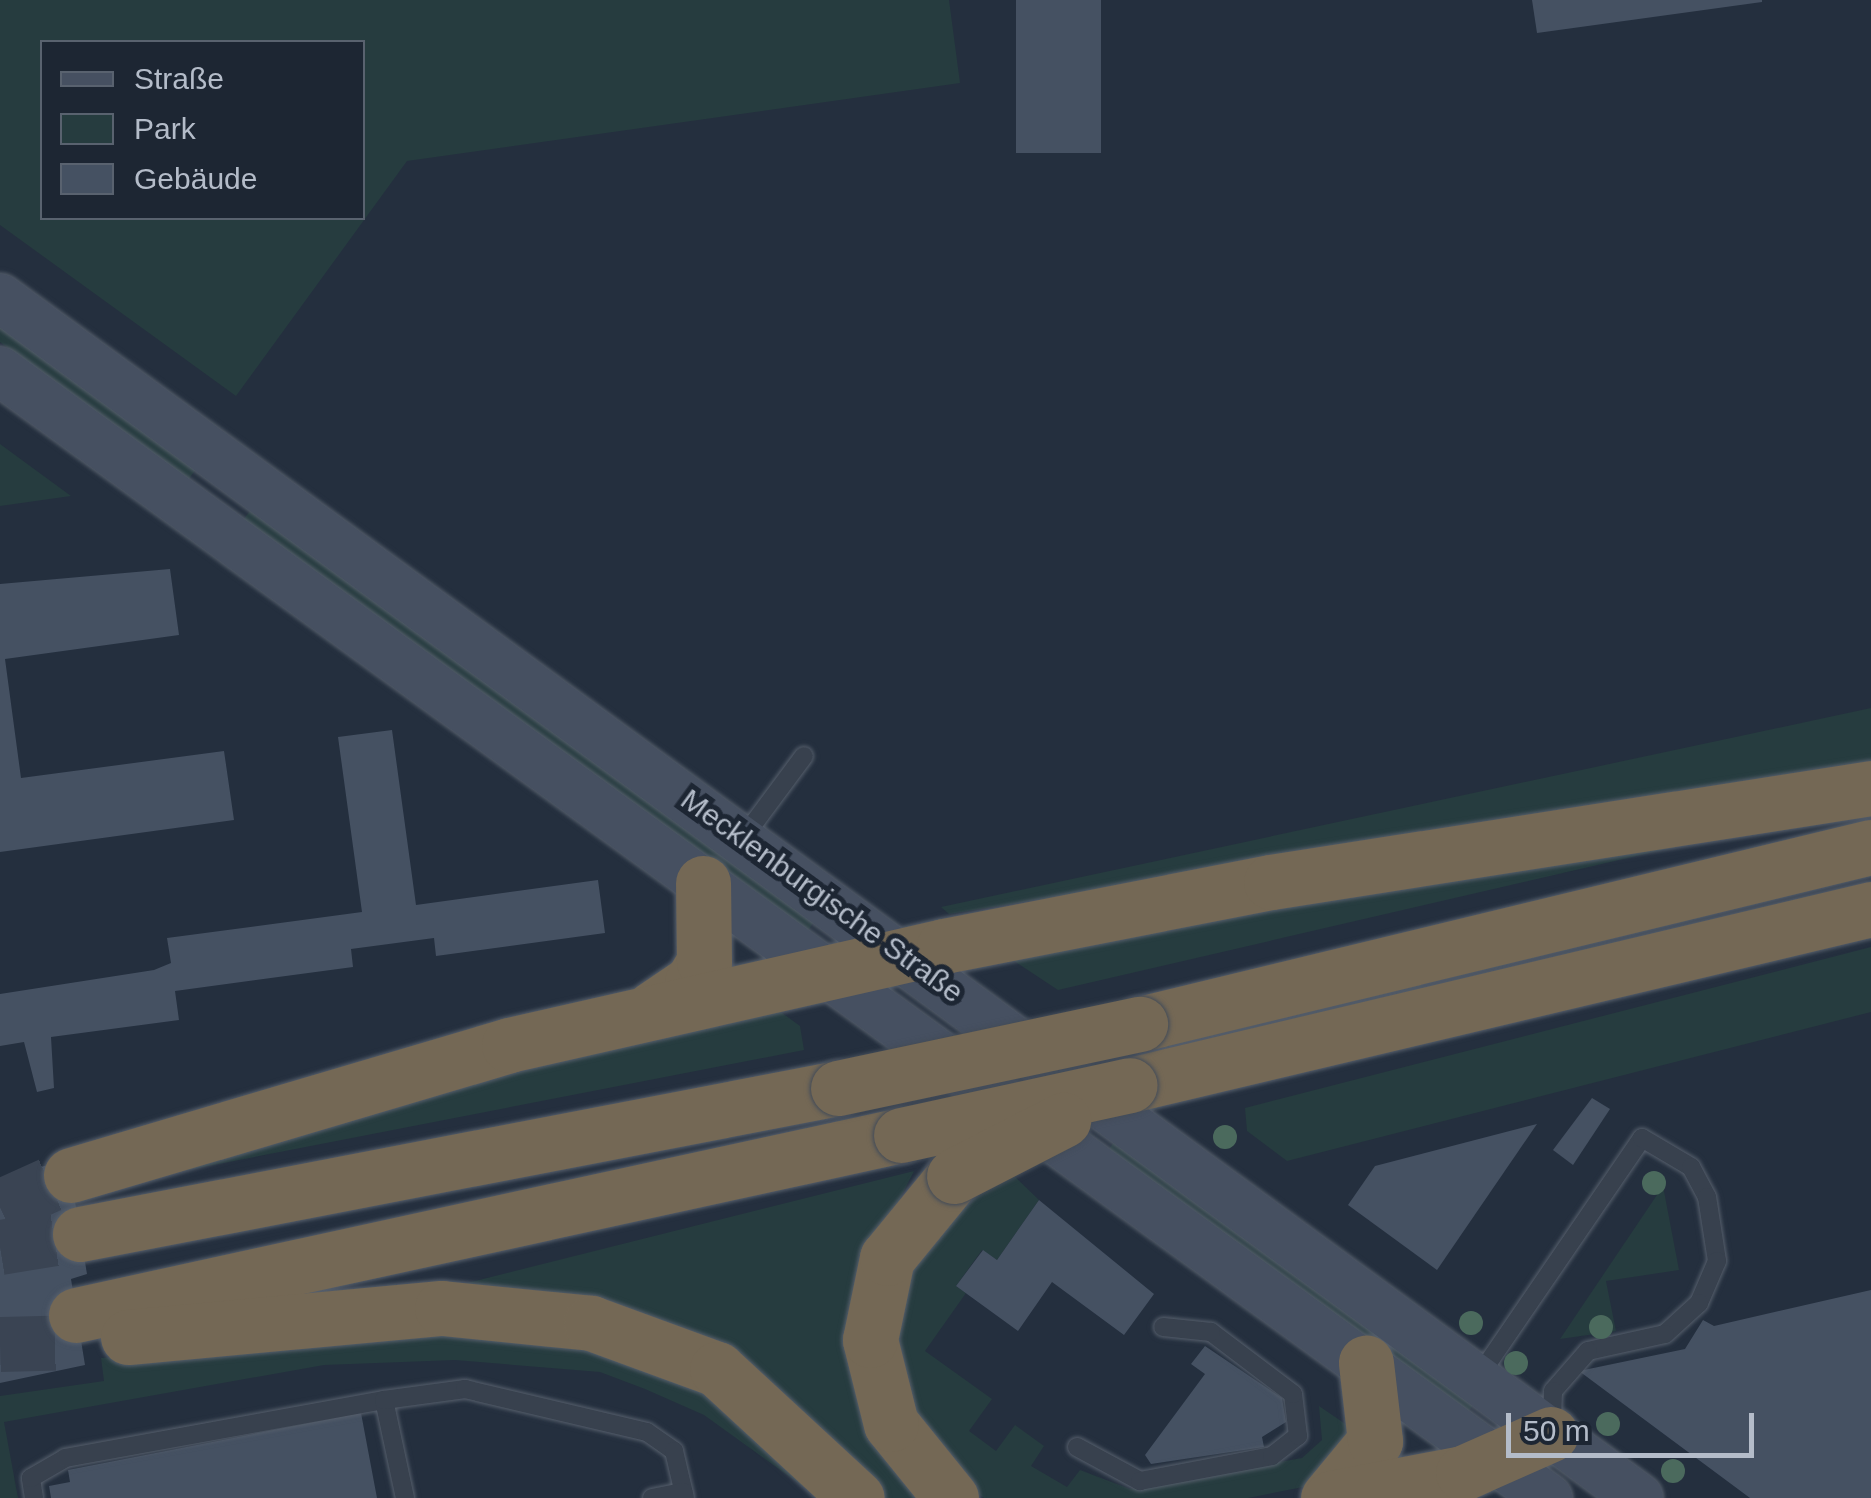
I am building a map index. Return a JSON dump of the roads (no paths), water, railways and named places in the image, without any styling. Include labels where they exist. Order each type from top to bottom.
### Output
[{"type":"highway","points":[[71,1175],[380,1081],[641,1015],[851,990],[908,956],[1271,882],[1871,788]]},
{"type":"highway","points":[[80,1234],[838,1088],[1140,1024],[1871,846]]},
{"type":"highway","points":[[641,1015],[675,997],[704,962],[702,883]]},
{"type":"highway","points":[[857,1498],[717,1369],[591,1323],[442,1308],[78,1329],[902,1134],[1198,1070],[1871,909]]},
{"type":"highway","points":[[951,1498],[891,1424],[870,1340],[887,1258],[954,1176],[1130,1085]]},
{"type":"highway","points":[[1330,1498],[1375,1440],[1366,1363]]},
{"type":"highway","points":[[1330,1498],[1517,1483],[1552,1434]]},
{"type":"main road","name":"Mecklenburgische Straße","points":[[0,298],[221,497],[702,883],[1366,1363],[1517,1483]]},
{"type":"main road","name":"Mecklenburgische Straße","points":[[0,371],[221,497],[743,838],[1640,1498]]},
{"type":"lane","points":[[743,838],[804,756]]},
{"type":"lane","points":[[1477,1379],[1642,1138],[1691,1166],[1707,1197],[1716,1261],[1698,1303],[1666,1334],[1588,1351],[1553,1391],[1552,1434]]},
{"type":"lane","points":[[1077,1447],[1140,1481],[1272,1456],[1298,1436],[1293,1394],[1210,1332],[1164,1327]]},
{"type":"lane","points":[[34,1498],[31,1478],[65,1458],[465,1389],[647,1432],[674,1451],[684,1495],[652,1498]]},
{"type":"lane","points":[[384,1400],[406,1498]]},
{"type":"tunnel","points":[[0,1207],[71,1175]]},
{"type":"tunnel","points":[[0,1247],[80,1234]]},
{"type":"tunnel","points":[[0,1344],[80,1342]]}]
